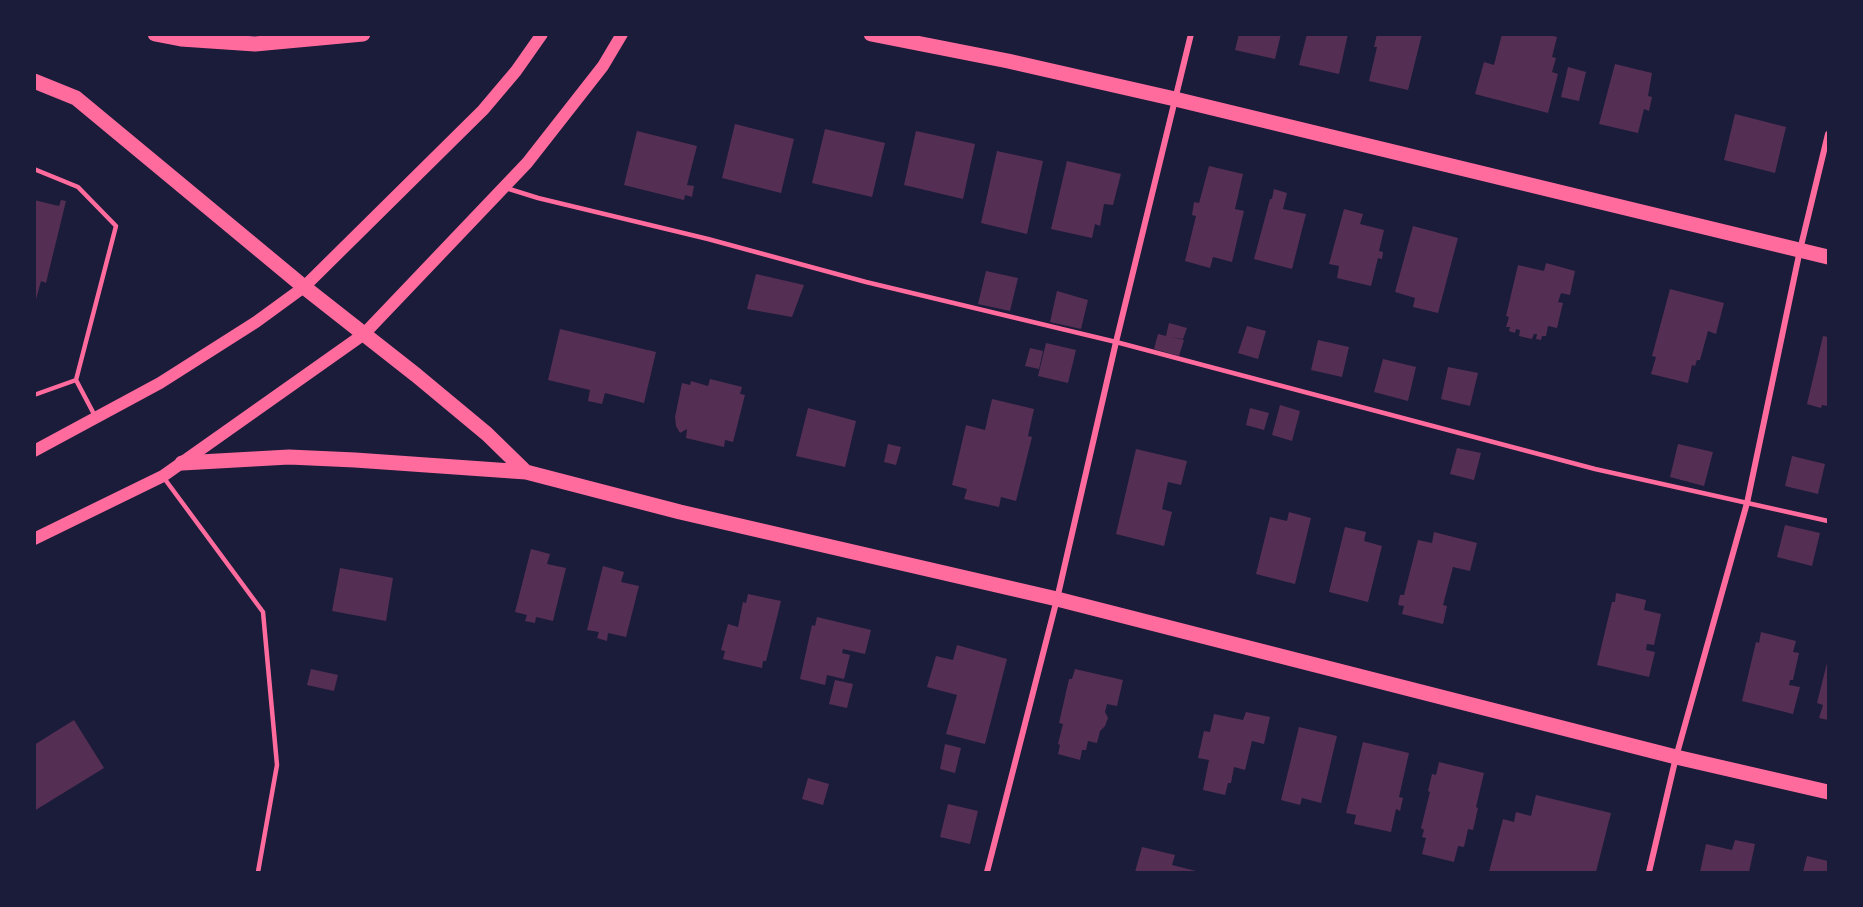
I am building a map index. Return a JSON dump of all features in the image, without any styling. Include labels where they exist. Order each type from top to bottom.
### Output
[{"type":"main road","points":[[155,34],[181,39],[254,39],[363,34]]},
{"type":"main road","points":[[34,452],[160,383],[264,316],[304,287],[483,110],[543,34]]},
{"type":"main road","points":[[34,539],[162,476],[364,334],[527,163],[603,66],[622,34]]},
{"type":"main road","points":[[871,34],[1008,61],[1175,99],[1828,257]]},
{"type":"main road","points":[[34,81],[76,98],[304,287],[487,434],[526,472]]},
{"type":"main road","points":[[182,463],[289,457],[526,472],[680,512],[1058,599],[1676,757],[1828,792]]},
{"type":"street","points":[[987,873],[1058,599],[1116,342],[1191,34]]},
{"type":"street","points":[[1649,873],[1676,757],[1747,503],[1800,250],[1828,134]]},
{"type":"lane","points":[[34,170],[78,187],[116,226],[76,380],[97,418]]},
{"type":"lane","points":[[503,188],[708,239],[866,282],[1116,342],[1595,469],[1828,521]]},
{"type":"lane","points":[[34,395],[76,380]]},
{"type":"lane","points":[[162,476],[263,612],[277,765],[258,873]]},
{"type":"building","points":[[1239,34],[1281,34],[1275,59],[1235,50]]},
{"type":"building","points":[[1307,34],[1348,34],[1339,74],[1299,65]]},
{"type":"building","points":[[1377,34],[1422,34],[1408,90],[1369,81],[1377,47],[1374,47]]},
{"type":"building","points":[[1502,34],[1546,34],[1557,37],[1552,57],[1556,58],[1552,72],[1558,74],[1548,113],[1475,94],[1484,62],[1494,65]]},
{"type":"building","points":[[1615,64],[1652,73],[1648,96],[1652,97],[1649,111],[1644,109],[1638,133],[1599,124]]},
{"type":"building","points":[[1568,67],[1586,72],[1579,101],[1561,97]]},
{"type":"building","points":[[1735,114],[1786,127],[1775,173],[1724,160]]},
{"type":"building","points":[[735,124],[794,139],[781,193],[722,178]]},
{"type":"building","points":[[825,129],[885,143],[872,197],[812,183]]},
{"type":"building","points":[[637,131],[697,146],[687,185],[694,186],[692,197],[685,195],[684,200],[624,185]]},
{"type":"building","points":[[916,131],[975,144],[963,199],[904,185]]},
{"type":"building","points":[[997,151],[1043,161],[1027,234],[981,223]]},
{"type":"building","points":[[1067,161],[1121,174],[1113,205],[1104,204],[1100,226],[1095,224],[1092,238],[1051,229]]},
{"type":"building","points":[[1209,166],[1243,174],[1235,209],[1244,211],[1232,262],[1213,257],[1210,268],[1185,261],[1196,216],[1192,215],[1194,202],[1199,203]]},
{"type":"building","points":[[1274,189],[1287,193],[1283,209],[1306,214],[1292,269],[1254,259]]},
{"type":"building","points":[[34,200],[59,206],[61,200],[66,201],[46,283],[41,281],[35,303]]},
{"type":"building","points":[[1344,209],[1363,214],[1360,224],[1384,230],[1379,251],[1383,252],[1382,259],[1378,258],[1371,286],[1337,278],[1339,266],[1329,264]]},
{"type":"building","points":[[1413,226],[1458,238],[1438,313],[1413,307],[1415,298],[1395,292]]},
{"type":"building","points":[[1546,263],[1575,271],[1570,295],[1561,293],[1558,302],[1563,303],[1557,328],[1548,326],[1546,336],[1542,336],[1541,340],[1536,339],[1537,334],[1534,334],[1532,339],[1519,336],[1520,330],[1516,329],[1515,333],[1509,331],[1510,327],[1506,327],[1509,317],[1506,316],[1518,265],[1544,271]]},
{"type":"building","points":[[986,271],[1018,278],[1010,311],[978,304]]},
{"type":"building","points":[[756,274],[804,285],[792,317],[747,309]]},
{"type":"building","points":[[1670,289],[1724,303],[1716,334],[1708,331],[1700,360],[1697,360],[1695,366],[1692,365],[1688,383],[1651,374],[1656,357],[1652,356]]},
{"type":"building","points":[[1057,291],[1088,300],[1081,329],[1050,322]]},
{"type":"building","points":[[1169,323],[1187,328],[1183,339],[1172,337],[1184,340],[1179,356],[1154,349],[1158,334],[1166,336]]},
{"type":"building","points":[[1247,326],[1266,331],[1258,359],[1238,353]]},
{"type":"building","points":[[560,329],[656,352],[644,403],[605,393],[602,404],[588,401],[590,390],[548,380]]},
{"type":"building","points":[[1823,336],[1828,337],[1828,406],[1822,405],[1821,408],[1807,404]]},
{"type":"building","points":[[1318,340],[1349,347],[1342,377],[1311,370]]},
{"type":"building","points":[[1046,343],[1076,350],[1068,383],[1038,376]]},
{"type":"building","points":[[1030,348],[1043,351],[1039,369],[1025,366]]},
{"type":"building","points":[[1383,359],[1416,367],[1408,401],[1374,392]]},
{"type":"building","points":[[1448,367],[1478,373],[1470,406],[1441,399]]},
{"type":"building","points":[[710,379],[742,387],[740,394],[745,395],[733,442],[725,440],[724,447],[686,438],[687,429],[680,433],[676,426],[675,417],[682,383],[690,385],[691,381],[708,386]]},
{"type":"building","points":[[992,399],[1034,409],[1028,436],[1032,437],[1016,501],[1001,497],[999,507],[964,499],[967,489],[952,485],[966,425],[985,430]]},
{"type":"building","points":[[1280,405],[1300,411],[1292,441],[1272,435]]},
{"type":"building","points":[[808,408],[856,421],[845,467],[796,456]]},
{"type":"building","points":[[1250,408],[1269,413],[1264,430],[1246,425]]},
{"type":"building","points":[[888,444],[901,447],[896,465],[884,462]]},
{"type":"building","points":[[1678,444],[1713,452],[1704,486],[1670,477]]},
{"type":"building","points":[[1457,448],[1481,453],[1474,480],[1450,474]]},
{"type":"building","points":[[1136,449],[1187,461],[1181,485],[1168,482],[1162,509],[1172,512],[1164,546],[1116,534]]},
{"type":"building","points":[[1792,456],[1825,464],[1818,494],[1785,486]]},
{"type":"building","points":[[1289,512],[1311,518],[1295,584],[1256,574],[1270,517],[1287,521]]},
{"type":"building","points":[[1785,525],[1820,533],[1812,566],[1777,557]]},
{"type":"building","points":[[1345,527],[1366,532],[1364,541],[1382,546],[1368,602],[1329,592]]},
{"type":"building","points":[[1434,532],[1477,543],[1470,571],[1453,567],[1443,605],[1447,606],[1443,624],[1402,614],[1404,606],[1398,605],[1400,595],[1404,595],[1418,540],[1432,543]]},
{"type":"building","points":[[531,549],[550,554],[547,564],[566,568],[553,621],[536,617],[535,623],[525,621],[527,615],[515,612]]},
{"type":"building","points":[[603,566],[624,572],[621,582],[639,586],[626,637],[608,633],[607,641],[597,638],[599,632],[587,630]]},
{"type":"building","points":[[340,568],[393,578],[386,621],[332,611]]},
{"type":"building","points":[[1616,593],[1646,600],[1644,610],[1661,614],[1654,645],[1647,644],[1646,650],[1655,652],[1649,677],[1597,665]]},
{"type":"building","points":[[748,594],[781,601],[766,661],[763,661],[762,668],[723,659],[725,651],[721,650],[728,624],[738,627],[743,602],[746,603]]},
{"type":"building","points":[[817,617],[871,630],[865,654],[843,649],[842,653],[850,655],[844,679],[827,675],[825,685],[800,679],[812,625],[815,626]]},
{"type":"building","points":[[1761,632],[1796,641],[1793,652],[1799,653],[1793,680],[1790,680],[1789,685],[1800,687],[1793,714],[1742,701],[1756,642],[1759,643]]},
{"type":"building","points":[[957,645],[1007,659],[985,744],[946,734],[957,695],[927,687],[936,656],[953,660]]},
{"type":"building","points":[[1828,659],[1828,720],[1819,718],[1823,705],[1817,703]]},
{"type":"building","points":[[311,669],[338,675],[334,691],[307,685]]},
{"type":"building","points":[[1075,669],[1123,680],[1117,706],[1107,704],[1105,712],[1108,718],[1100,731],[1097,743],[1088,741],[1086,750],[1082,750],[1080,760],[1058,754],[1063,724],[1059,723],[1069,679],[1072,679]]},
{"type":"building","points":[[835,680],[853,684],[847,708],[829,704]]},
{"type":"building","points":[[1246,712],[1270,717],[1264,744],[1252,741],[1245,770],[1234,767],[1231,783],[1228,783],[1225,795],[1203,790],[1209,760],[1198,758],[1204,731],[1210,732],[1214,714],[1243,720]]},
{"type":"building","points":[[74,720],[104,768],[34,811],[34,745]]},
{"type":"building","points":[[1299,727],[1337,736],[1321,803],[1302,798],[1300,805],[1281,800]]},
{"type":"building","points":[[1363,742],[1409,753],[1399,797],[1403,798],[1400,811],[1396,809],[1391,832],[1354,824],[1356,815],[1346,813]]},
{"type":"building","points":[[945,744],[961,748],[955,773],[940,769]]},
{"type":"building","points":[[1439,762],[1484,773],[1473,830],[1468,829],[1464,847],[1458,846],[1454,862],[1422,854],[1426,838],[1422,837],[1424,830],[1421,828],[1432,774],[1436,775]]},
{"type":"building","points":[[808,778],[829,784],[823,805],[802,799]]},
{"type":"building","points":[[1536,795],[1611,813],[1596,872],[1489,872],[1503,819],[1514,822],[1516,812],[1531,816]]},
{"type":"building","points":[[948,804],[978,811],[970,844],[940,837]]},
{"type":"building","points":[[1735,840],[1755,844],[1749,872],[1700,872],[1706,844],[1732,850]]},
{"type":"building","points":[[1142,847],[1175,855],[1172,865],[1200,872],[1135,872]]},
{"type":"building","points":[[1807,856],[1828,861],[1828,872],[1803,872]]}]
